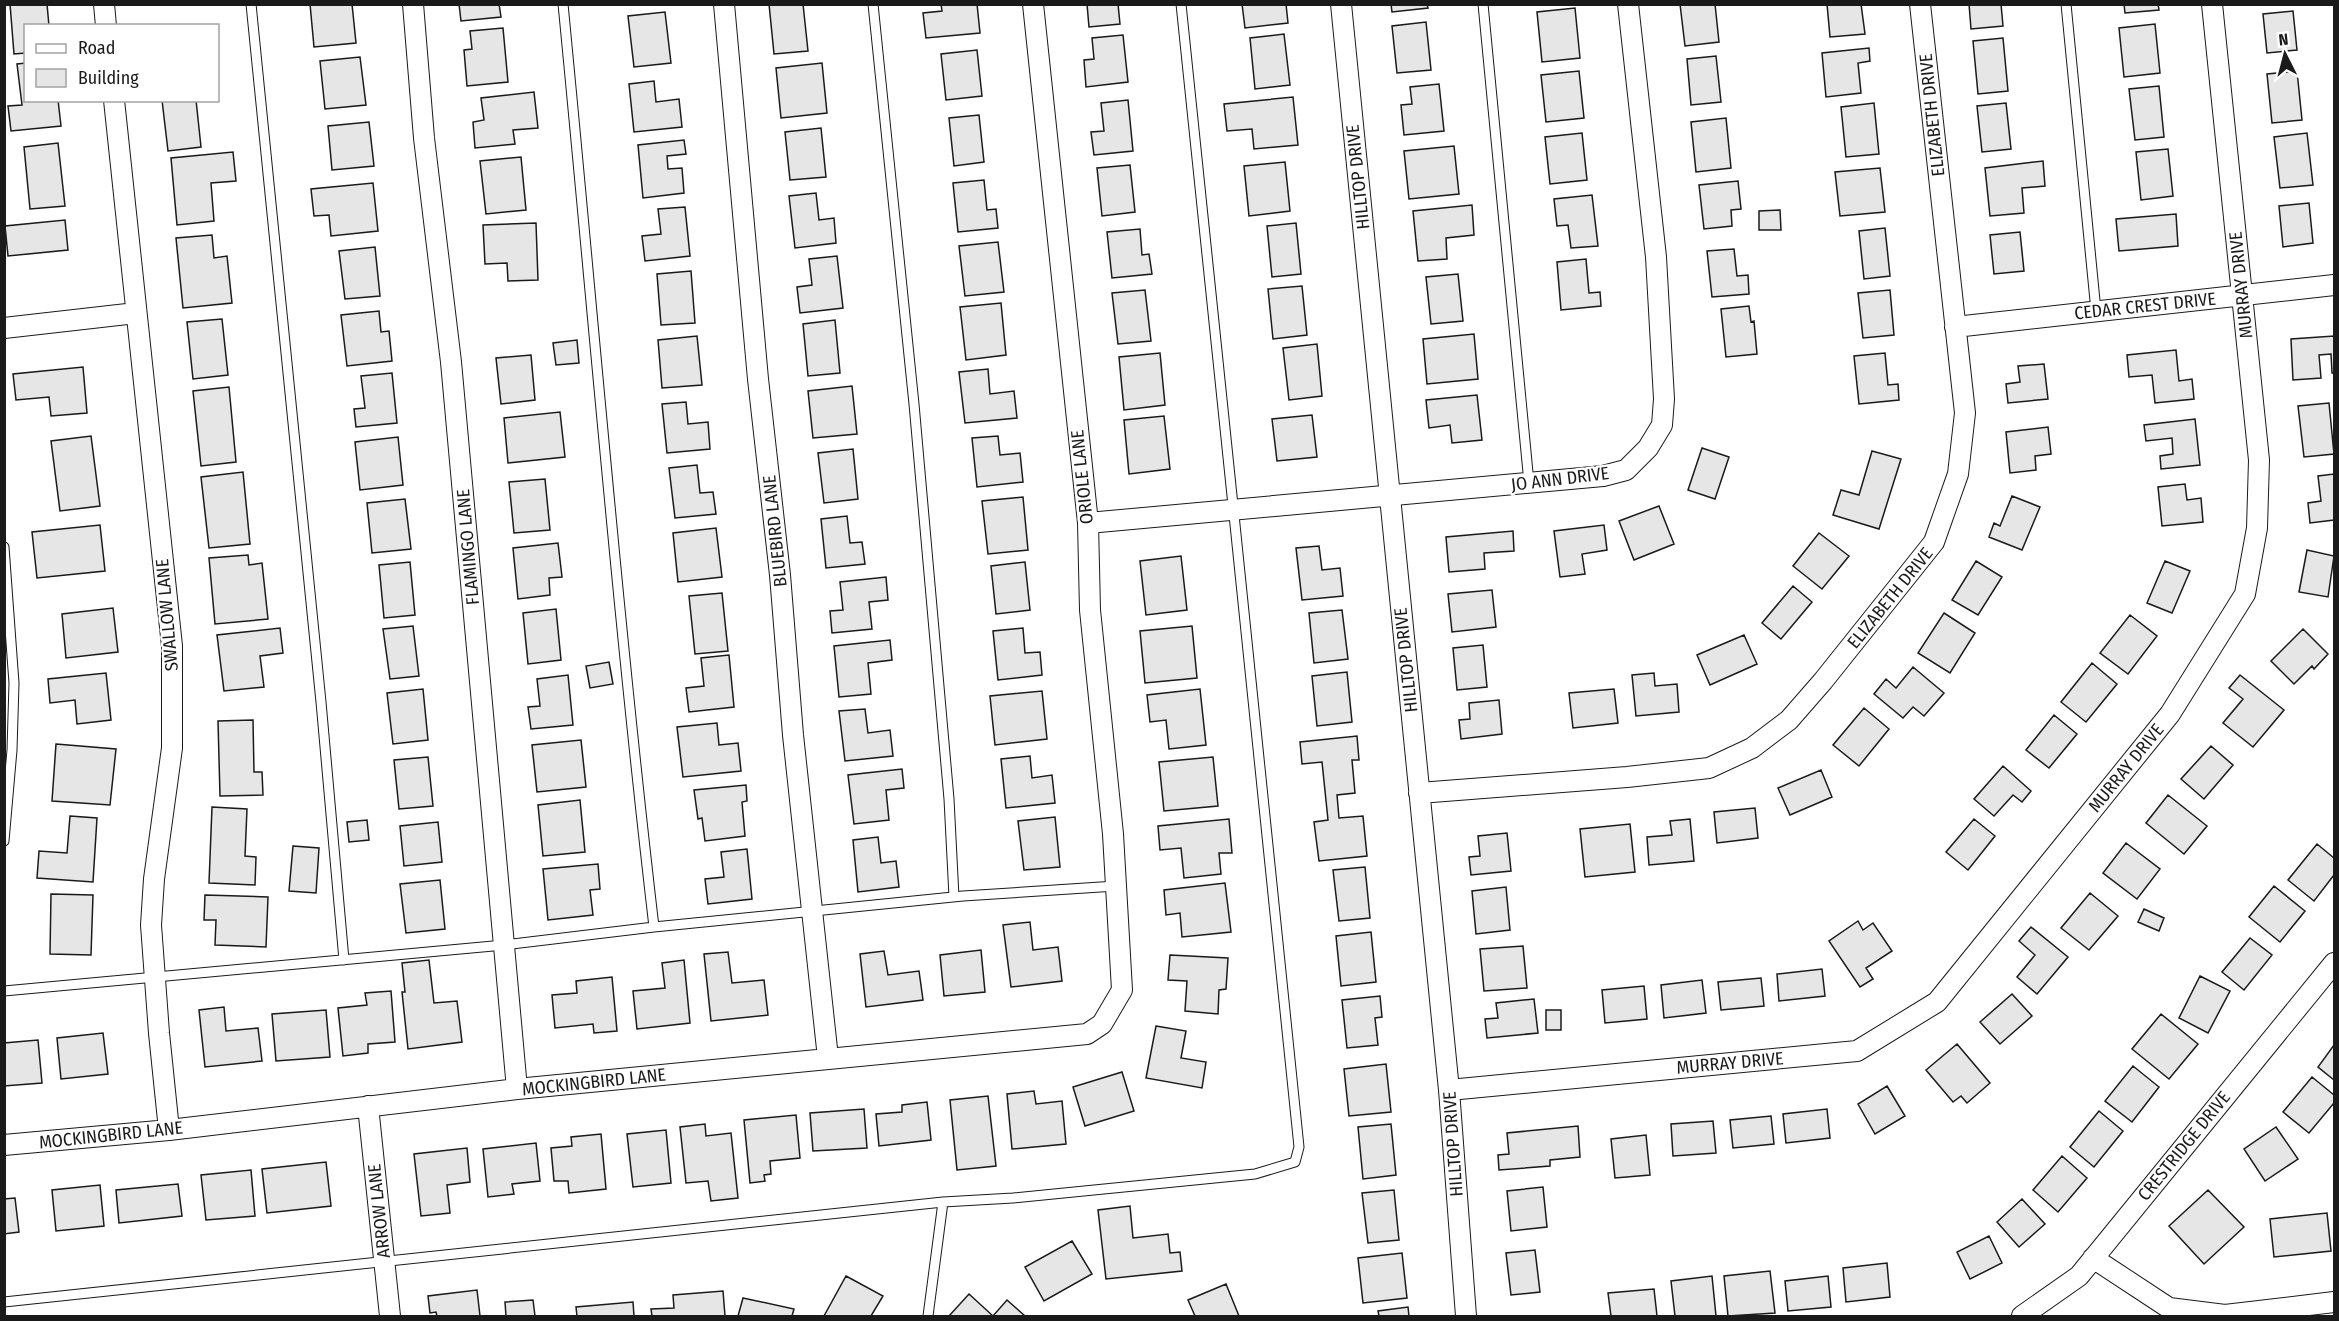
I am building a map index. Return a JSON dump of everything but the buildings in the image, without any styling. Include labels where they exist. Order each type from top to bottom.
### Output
[{"type":"street","points":[[104,4],[106,24]]},
{"type":"street","name":"FLAMINGO LANE","points":[[413,4],[424,138],[452,374],[517,1089]]},
{"type":"street","name":"BLUEBIRD LANE","points":[[724,4],[758,379],[780,575],[793,735],[828,1058]]},
{"type":"street","name":"ORIOLE LANE","points":[[1033,4],[1088,524],[1090,610],[1122,950]]},
{"type":"street","name":"HILLTOP DRIVE","points":[[1341,4],[1449,1090],[1466,1317]]},
{"type":"street","name":"JO ANN DRIVE","points":[[1088,524],[1603,476],[1626,470],[1648,448],[1662,425],[1664,399],[1656,257],[1628,4]]},
{"type":"street","name":"ELIZABETH DRIVE","points":[[1419,793],[1627,777],[1709,768],[1752,748],[1789,720],[1934,542],[1958,474],[1965,413],[1920,4]]},
{"type":"street","name":"MURRAY DRIVE","points":[[1449,1090],[1857,1051],[1937,1002],[2170,714],[2245,594],[2257,528],[2259,460],[2212,4]]},
{"type":"street","name":"SWALLOW LANE","points":[[114,102],[172,646],[172,748],[154,879],[151,925],[169,1130]]},
{"type":"street","name":"CEDAR CREST DRIVE","points":[[1955,327],[2334,285]]},
{"type":"street","points":[[4,328],[136,313]]},
{"type":"street","name":"MOCKINGBIRD LANE","points":[[4,1145],[169,1130],[517,1089],[1087,1035],[1102,1024],[1122,990],[1122,950]]},
{"type":"street","name":"CRESTRIDGE DRIVE","points":[[2022,1317],[2079,1276],[2334,963]]},
{"type":"street","name":"ARROW LANE","points":[[368,1106],[390,1317]]},
{"type":"street","points":[[2093,1258],[2169,1308],[2225,1315],[2334,1302]]},
{"type":"lane","points":[[251,4],[320,691],[344,960]]},
{"type":"lane","points":[[563,4],[574,105],[593,334],[654,927]]},
{"type":"lane","points":[[873,4],[914,404],[950,799],[954,897]]},
{"type":"lane","points":[[4,1302],[943,1202],[1013,1198],[1255,1174],[1295,1162],[1299,1147],[1269,836],[1232,511],[1181,4]]},
{"type":"lane","points":[[1483,4],[1529,483]]},
{"type":"lane","points":[[2066,4],[2096,311]]},
{"type":"lane","points":[[4,547],[14,682],[12,750],[4,841]]},
{"type":"lane","points":[[4,991],[504,945],[654,927],[954,897],[1117,886]]},
{"type":"lane","points":[[928,1317],[943,1202]]}]
